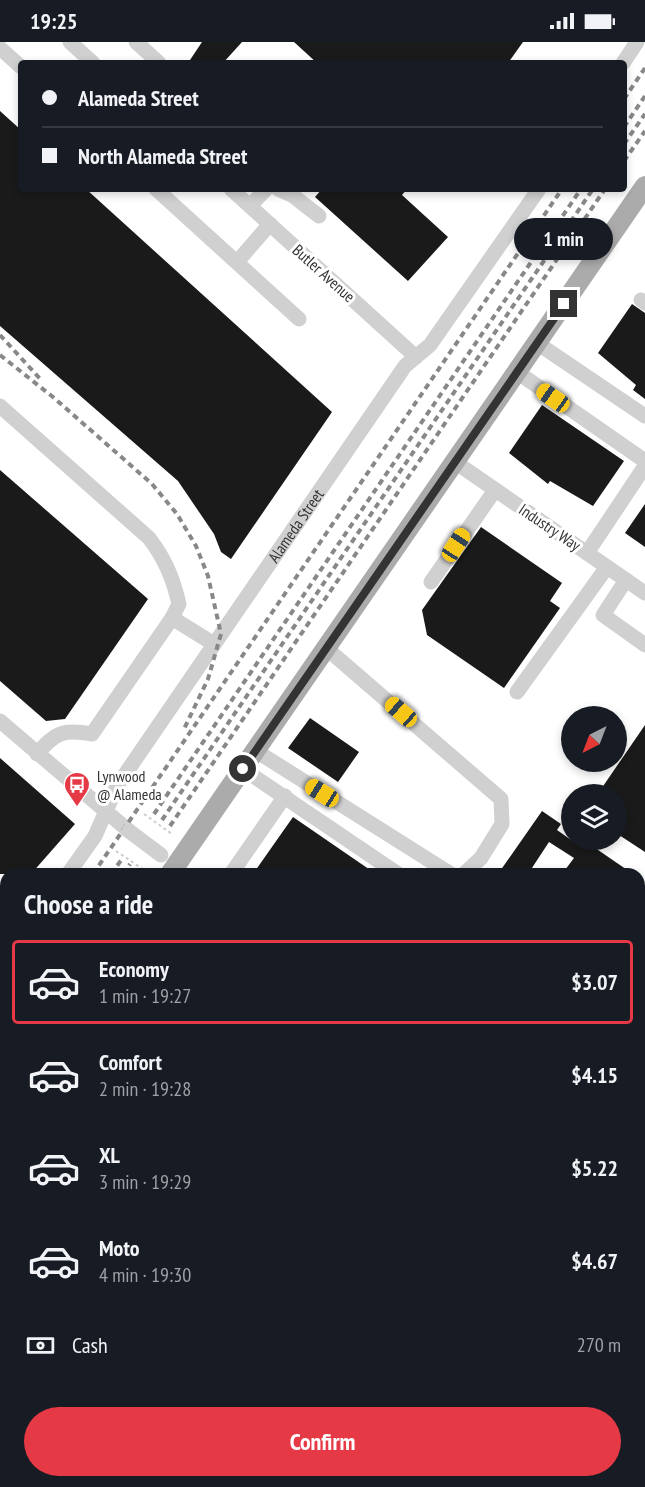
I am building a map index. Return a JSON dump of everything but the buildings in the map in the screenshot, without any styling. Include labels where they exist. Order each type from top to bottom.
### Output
[{"type":"main road","points":[[169,865],[256,751],[645,186]]},
{"type":"street","points":[[70,42],[90,60]]},
{"type":"street","points":[[136,42],[156,60]]},
{"type":"street","points":[[625,60],[637,42]]},
{"type":"street","points":[[0,48],[18,64]]},
{"type":"street","points":[[159,192],[299,318]]},
{"type":"street","name":"Butler Avenue","points":[[234,192],[416,357]]},
{"type":"street","points":[[250,206],[263,192]]},
{"type":"street","points":[[285,192],[319,216]]},
{"type":"street","name":"Alameda Street","points":[[72,868],[94,836],[117,786],[405,366],[430,345],[537,192]]},
{"type":"street","points":[[237,262],[270,224]]},
{"type":"street","points":[[537,343],[645,416]]},
{"type":"street","points":[[521,366],[645,461]]},
{"type":"street","points":[[0,406],[149,538],[165,559],[179,604],[172,618],[92,734],[71,730],[51,737],[37,754]]},
{"type":"street","name":"Industry Way","points":[[454,462],[645,593]]},
{"type":"street","points":[[587,553],[645,466]]},
{"type":"street","points":[[431,582],[495,490]]},
{"type":"street","points":[[517,692],[607,567]]},
{"type":"street","points":[[626,580],[603,615],[645,645]]},
{"type":"street","points":[[172,618],[214,644]]},
{"type":"street","points":[[326,648],[501,799],[501,824],[481,858],[470,868]]},
{"type":"street","points":[[0,721],[169,865]]},
{"type":"street","points":[[256,751],[441,868]]},
{"type":"street","points":[[243,769],[389,868]]},
{"type":"street","points":[[235,868],[285,796]]},
{"type":"path","points":[[144,814],[172,834]]},
{"type":"path","points":[[116,851],[141,868]]},
{"type":"railway","points":[[627,95],[645,68]]},
{"type":"railway","points":[[627,123],[645,96]]},
{"type":"railway","points":[[627,140],[645,114]]},
{"type":"railway","points":[[627,157],[645,131]]},
{"type":"railway","points":[[97,868],[560,192]]},
{"type":"railway","points":[[154,814],[579,192]]},
{"type":"railway","points":[[162,820],[591,192]]},
{"type":"railway","points":[[170,826],[603,192]]},
{"type":"railway","points":[[0,335],[42,381]]},
{"type":"railway","points":[[0,355],[53,397],[152,484],[177,514],[196,546],[208,576],[221,634],[208,679],[184,729]]},
{"type":"railway","points":[[115,868],[122,859]]},
{"type":"railway","points":[[127,868],[130,864]]},
{"type":"place","name":"Lynwood @ Alameda","points":[[77,808]]},
{"type":"route","points":[[243,769],[564,304]]}]
